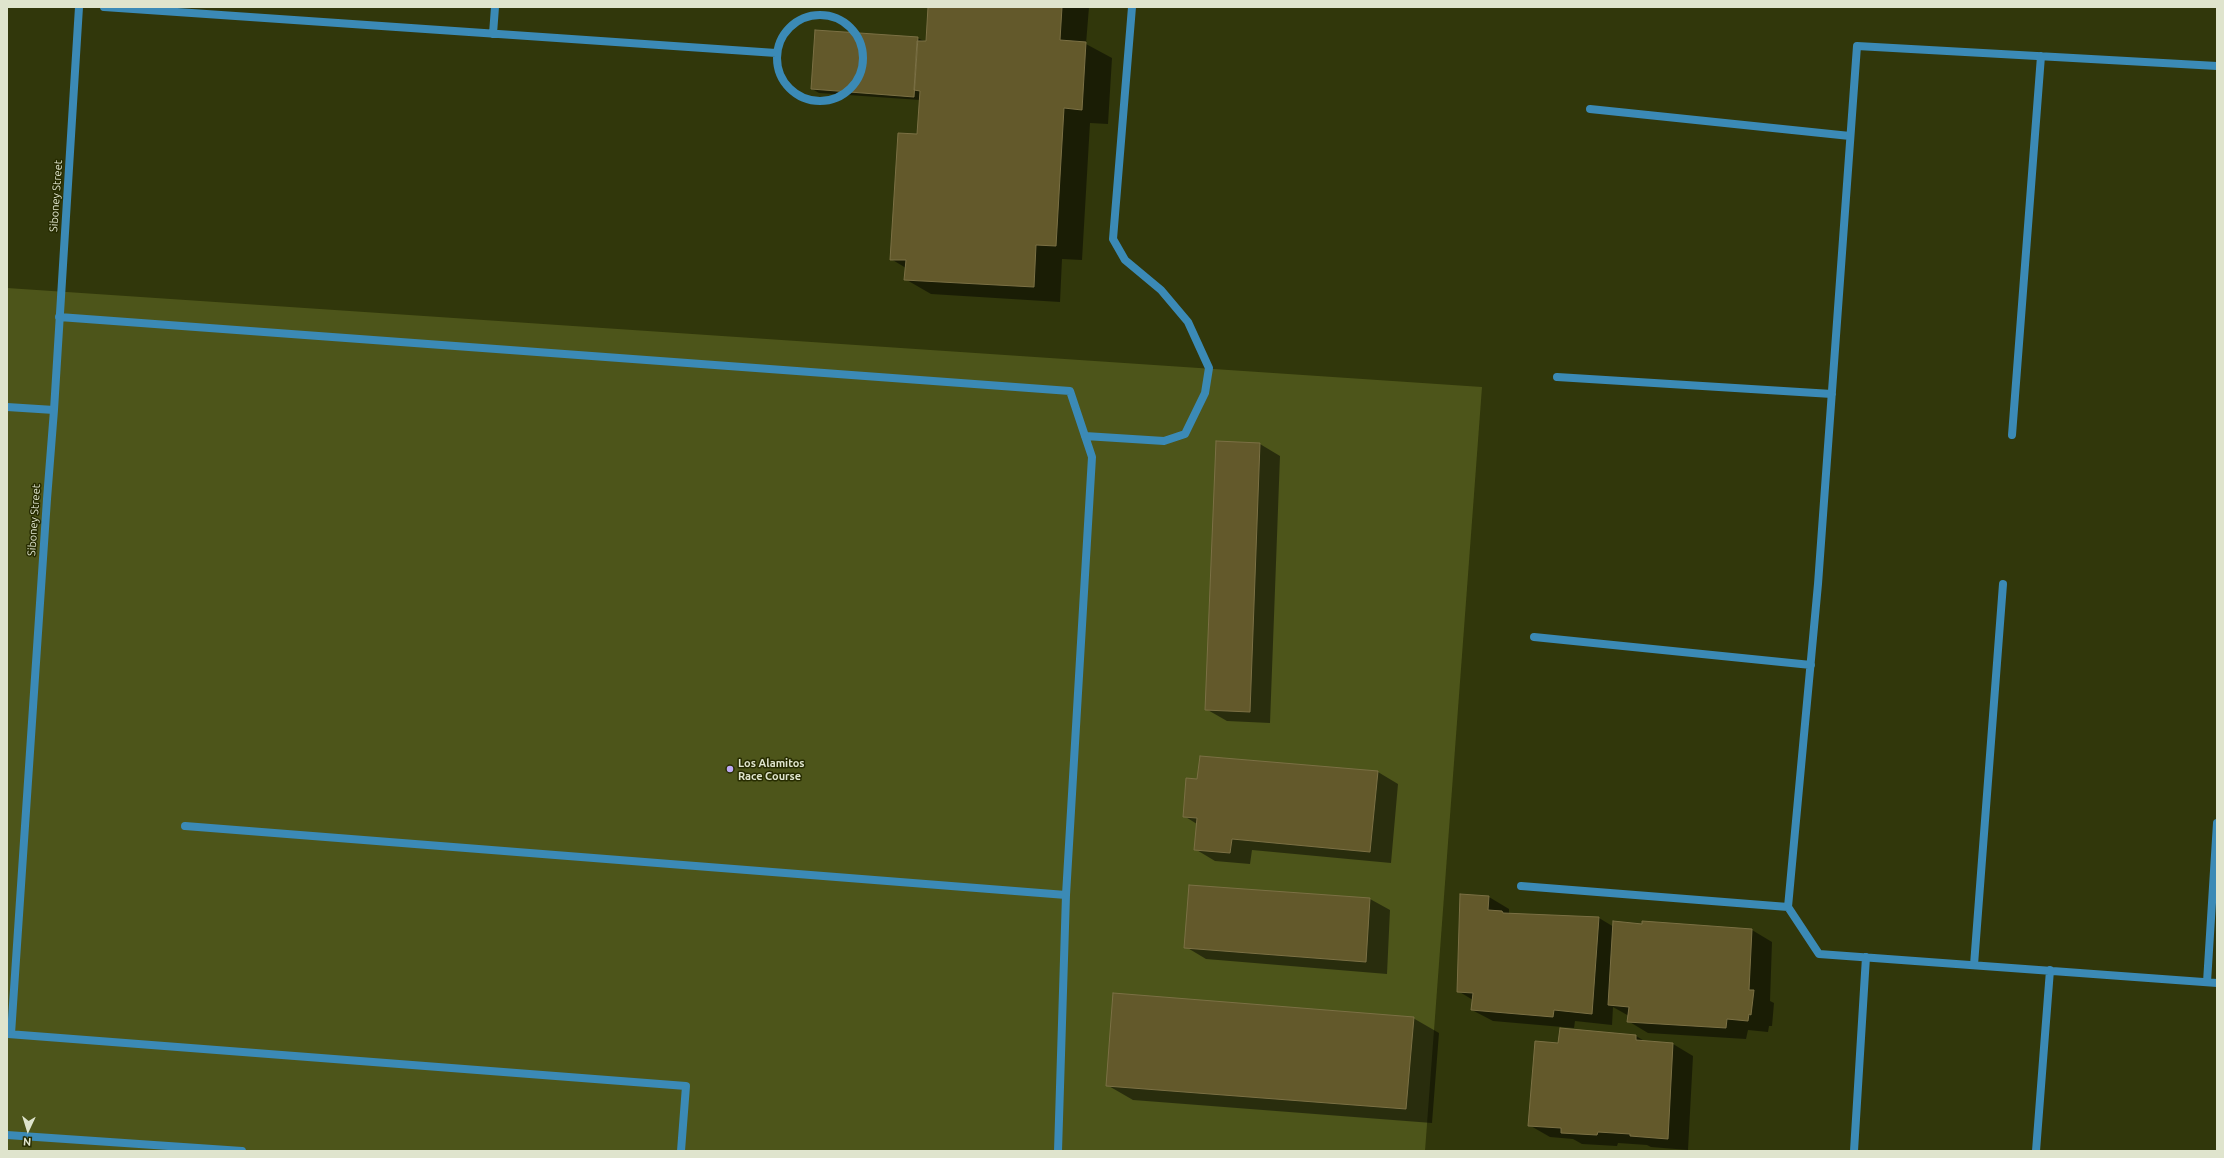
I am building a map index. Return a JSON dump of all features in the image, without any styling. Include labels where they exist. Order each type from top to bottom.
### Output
[{"type":"street","name":"Siboney Street","points":[[9,1034],[46,499],[54,410],[79,7]]},
{"type":"street","points":[[104,7],[776,53]]},
{"type":"street","points":[[493,34],[495,7]]},
{"type":"street","points":[[1085,436],[1164,441],[1185,434],[1205,394],[1209,368],[1188,322],[1161,290],[1125,260],[1113,239],[1132,7]]},
{"type":"street","points":[[824,14],[841,20],[854,30],[862,46],[863,63],[858,79],[847,92],[832,100],[815,101],[799,96],[786,85],[778,70],[776,53],[781,37],[793,24],[807,16],[824,14]]},
{"type":"street","points":[[2217,66],[1857,46],[1811,665],[1788,907],[1819,954],[2217,983]]},
{"type":"street","points":[[2012,435],[2041,56]]},
{"type":"street","points":[[1590,109],[1850,136]]},
{"type":"street","points":[[59,317],[1070,391],[1092,457],[1066,895],[1058,1151]]},
{"type":"street","points":[[1557,377],[1832,394]]},
{"type":"street","points":[[7,407],[54,410]]},
{"type":"street","points":[[1974,965],[2003,584]]},
{"type":"street","points":[[1534,637],[1811,665]]},
{"type":"street","points":[[2207,982],[2217,823]]},
{"type":"street","points":[[185,826],[1066,895]]},
{"type":"street","points":[[1522,886],[1788,907]]},
{"type":"street","points":[[1854,1151],[1866,957]]},
{"type":"street","points":[[2036,1151],[2050,970]]},
{"type":"street","points":[[9,1034],[686,1086],[681,1151]]},
{"type":"street","points":[[7,1134],[242,1151]]},
{"type":"green space","name":"Los Alamitos Race Course","points":[[7,288],[1482,387],[1425,1151],[7,1151]]},
{"type":"building","points":[[928,7],[1062,7],[1060,40],[1086,42],[1082,110],[1064,108],[1056,246],[1036,245],[1034,287],[904,280],[906,260],[890,260],[898,133],[917,134],[920,91],[914,90],[917,41],[926,41]]},
{"type":"building","points":[[815,30],[918,37],[914,97],[811,89]]},
{"type":"building","points":[[1216,441],[1260,443],[1250,712],[1205,710]]},
{"type":"building","points":[[1200,756],[1378,771],[1370,852],[1232,839],[1230,853],[1194,850],[1197,818],[1183,817],[1186,778],[1197,779]]},
{"type":"building","points":[[1189,885],[1370,898],[1366,962],[1184,948]]},
{"type":"building","points":[[1460,894],[1489,896],[1488,910],[1502,911],[1503,913],[1599,917],[1592,1014],[1554,1010],[1553,1017],[1471,1010],[1473,993],[1457,992]]},
{"type":"building","points":[[1613,921],[1642,924],[1642,921],[1752,929],[1749,990],[1754,990],[1751,1015],[1749,1014],[1748,1021],[1727,1019],[1726,1028],[1627,1022],[1629,1007],[1608,1005]]},
{"type":"building","points":[[1113,993],[1414,1017],[1406,1109],[1106,1086]]},
{"type":"building","points":[[1560,1028],[1636,1035],[1636,1040],[1673,1043],[1668,1139],[1598,1132],[1597,1135],[1561,1133],[1561,1128],[1528,1126],[1535,1041],[1558,1043]]},
{"type":"place","name":"Los Alamitos Race Course","points":[[730,769]]}]
